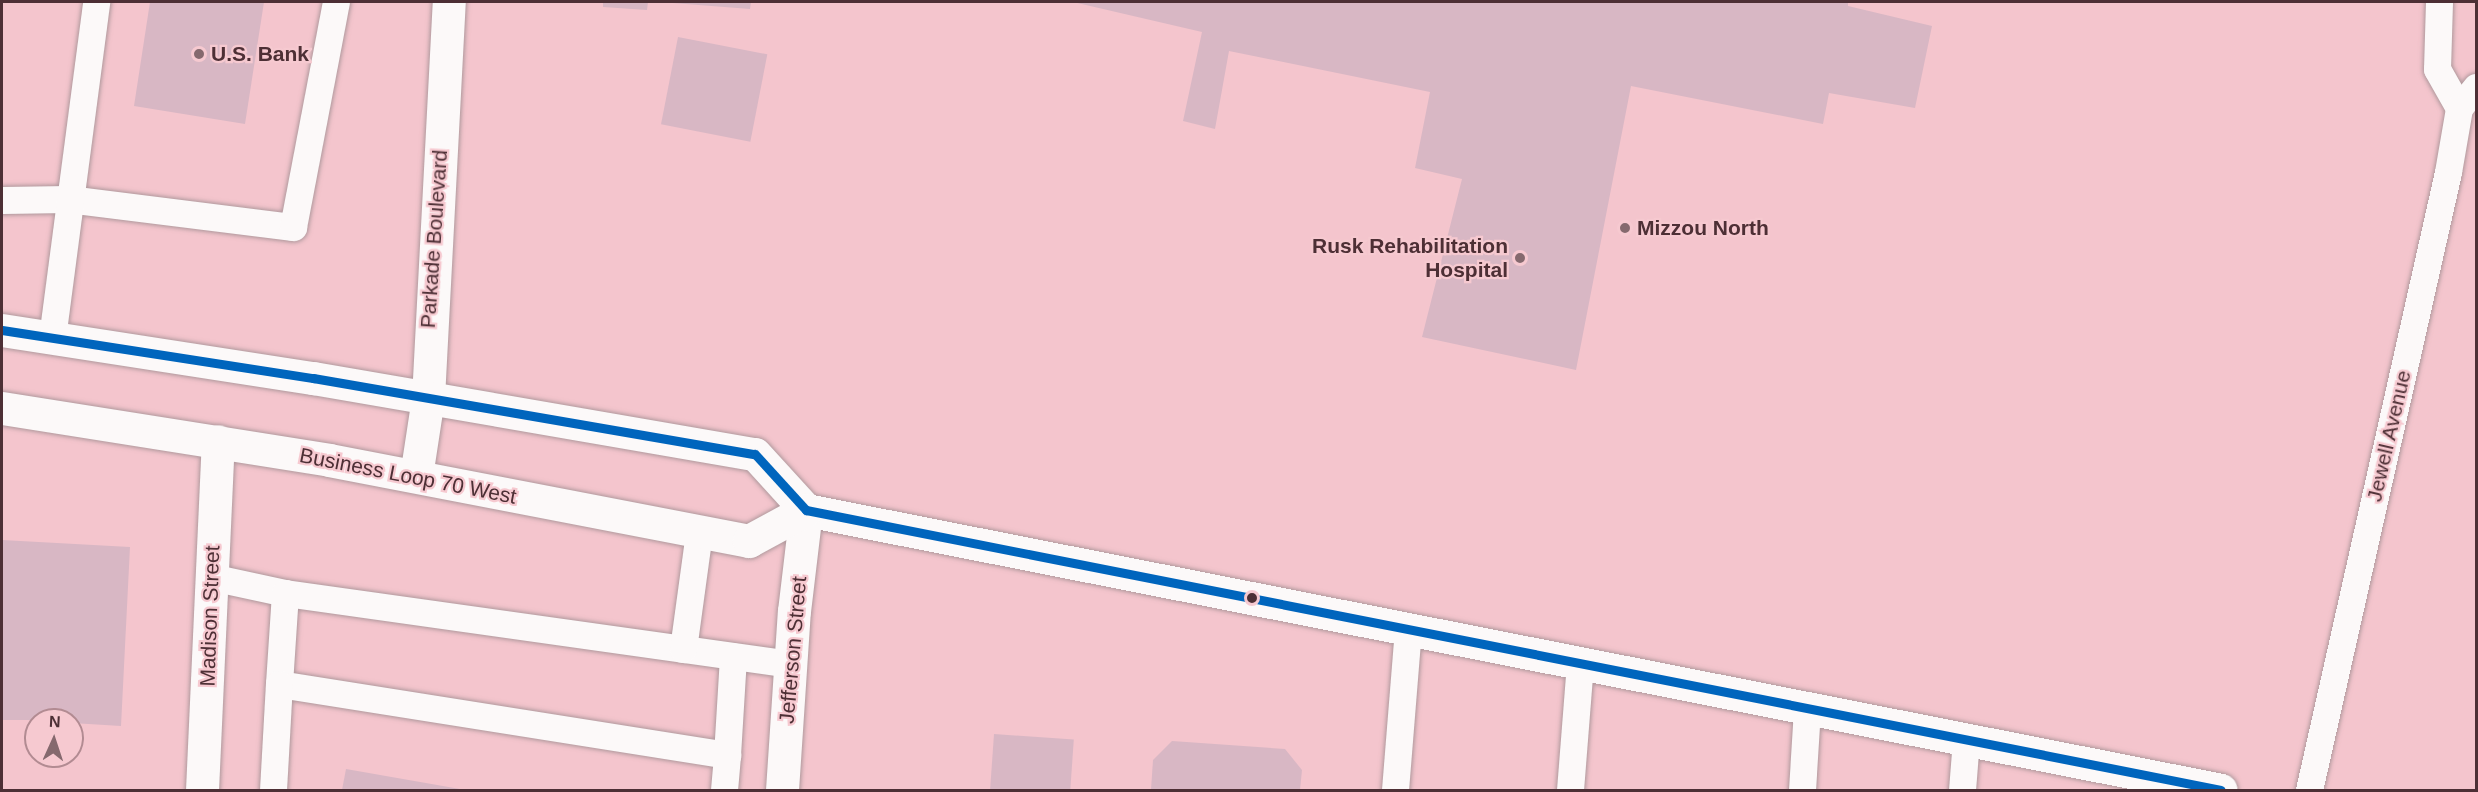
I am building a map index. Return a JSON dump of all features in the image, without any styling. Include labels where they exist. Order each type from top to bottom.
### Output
[{"type":"main road","name":"Parkade Boulevard","points":[[416,476],[428,398],[449,2]]},
{"type":"main road","points":[[2,330],[428,398],[755,454],[806,510],[1966,739],[2183,787],[2220,790]]},
{"type":"main road","name":"Business Loop 70 West","points":[[2,408],[218,441],[416,476],[749,541],[806,510]]},
{"type":"main road","name":"Madison Street","points":[[202,790],[218,441]]},
{"type":"main road","name":"Jefferson Street","points":[[782,790],[790,664],[806,510]]},
{"type":"lane","points":[[52,338],[68,199],[96,2]]},
{"type":"lane","points":[[2,200],[68,199],[293,227],[336,2]]},
{"type":"lane","points":[[2439,2],[2437,69],[2459,108]]},
{"type":"lane","name":"Jewell Avenue","points":[[2309,790],[2448,172],[2459,108],[2476,87]]},
{"type":"lane","points":[[683,649],[699,532]]},
{"type":"lane","points":[[211,577],[285,593],[790,664]]},
{"type":"lane","points":[[273,790],[285,593]]},
{"type":"lane","points":[[1395,790],[1408,629]]},
{"type":"lane","points":[[724,790],[733,656]]},
{"type":"lane","points":[[1570,790],[1580,663]]},
{"type":"lane","points":[[279,684],[727,755]]},
{"type":"lane","points":[[1802,790],[1807,708]]},
{"type":"lane","points":[[1962,790],[1966,739]]},
{"type":"shaded area","points":[[2,2],[2476,2],[2476,790],[2,790]]},
{"type":"building","name":"U.S. Bank","points":[[150,2],[264,2],[245,124],[134,106]]},
{"type":"building","points":[[603,2],[648,2],[647,10],[603,7]]},
{"type":"building","points":[[660,2],[751,2],[750,9]]},
{"type":"building","name":"Rusk Rehabilitation Hospital","points":[[1073,2],[1848,2],[1848,6],[1932,26],[1915,108],[1829,93],[1823,124],[1631,86],[1576,370],[1422,337],[1462,179],[1415,168],[1430,92],[1229,51],[1215,129],[1183,121],[1202,32]]},
{"type":"building","points":[[678,37],[767,54],[750,142],[661,124]]},
{"type":"building","points":[[2,540],[130,547],[121,726],[84,724],[84,708],[24,708],[24,720],[2,720]]},
{"type":"building","points":[[994,734],[1074,740],[1070,790],[990,790]]},
{"type":"building","points":[[1172,741],[1285,749],[1302,770],[1300,790],[1151,790],[1153,760]]},
{"type":"building","points":[[346,769],[460,789],[460,790],[342,790]]},
{"type":"transit line","points":[[2,330],[313,378],[755,454],[806,510],[2221,790]]},
{"type":"place","name":"U.S. Bank","points":[[199,54]]},
{"type":"place","name":"Mizzou North","points":[[1625,228]]},
{"type":"place","name":"Rusk Rehabilitation Hospital","points":[[1520,258]]}]
